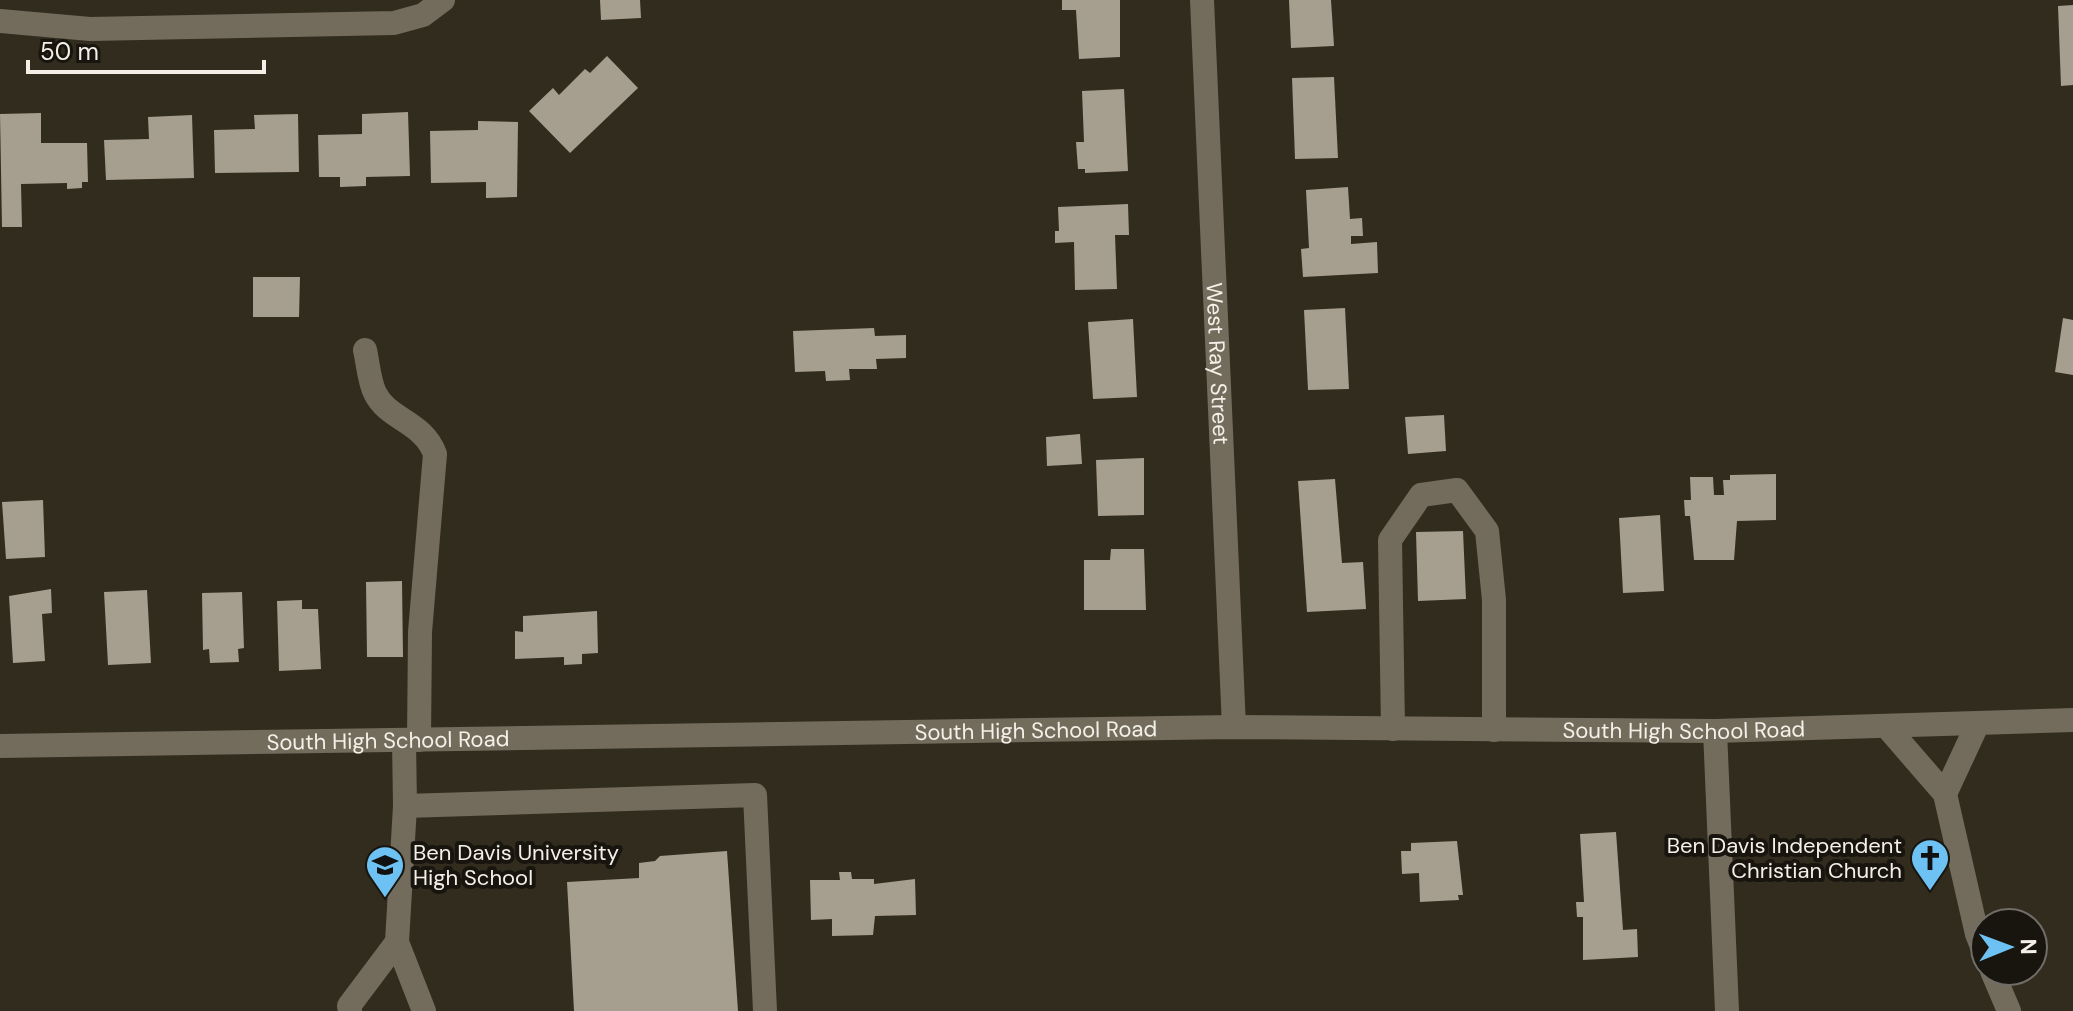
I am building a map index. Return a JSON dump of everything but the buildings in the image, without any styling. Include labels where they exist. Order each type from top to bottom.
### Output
[{"type":"street","points":[[0,21],[74,29],[394,23],[423,15],[443,0]]},
{"type":"street","name":"West Ray Street","points":[[1202,0],[1234,727]]},
{"type":"street","points":[[365,350],[375,393],[386,407],[429,437],[435,454],[405,806],[397,942],[424,1011]]},
{"type":"street","points":[[1393,729],[1390,540],[1421,495],[1457,490],[1487,531],[1494,600],[1494,730]]},
{"type":"street","name":"South High School Road","points":[[0,746],[1234,727],[1715,731],[2073,720]]},
{"type":"street","points":[[1945,794],[1978,723]]},
{"type":"street","points":[[1887,727],[1945,794],[1971,907]]},
{"type":"street","points":[[1715,731],[1727,1011]]},
{"type":"street","points":[[405,806],[755,795],[765,1011]]},
{"type":"street","points":[[350,1011],[349,1006],[397,942]]},
{"type":"street","points":[[1999,987],[2009,1011]]},
{"type":"place","name":"Ben Davis Independent Christian Church","points":[[1930,892]]},
{"type":"place","name":"Ben Davis University High School","points":[[385,899]]}]
